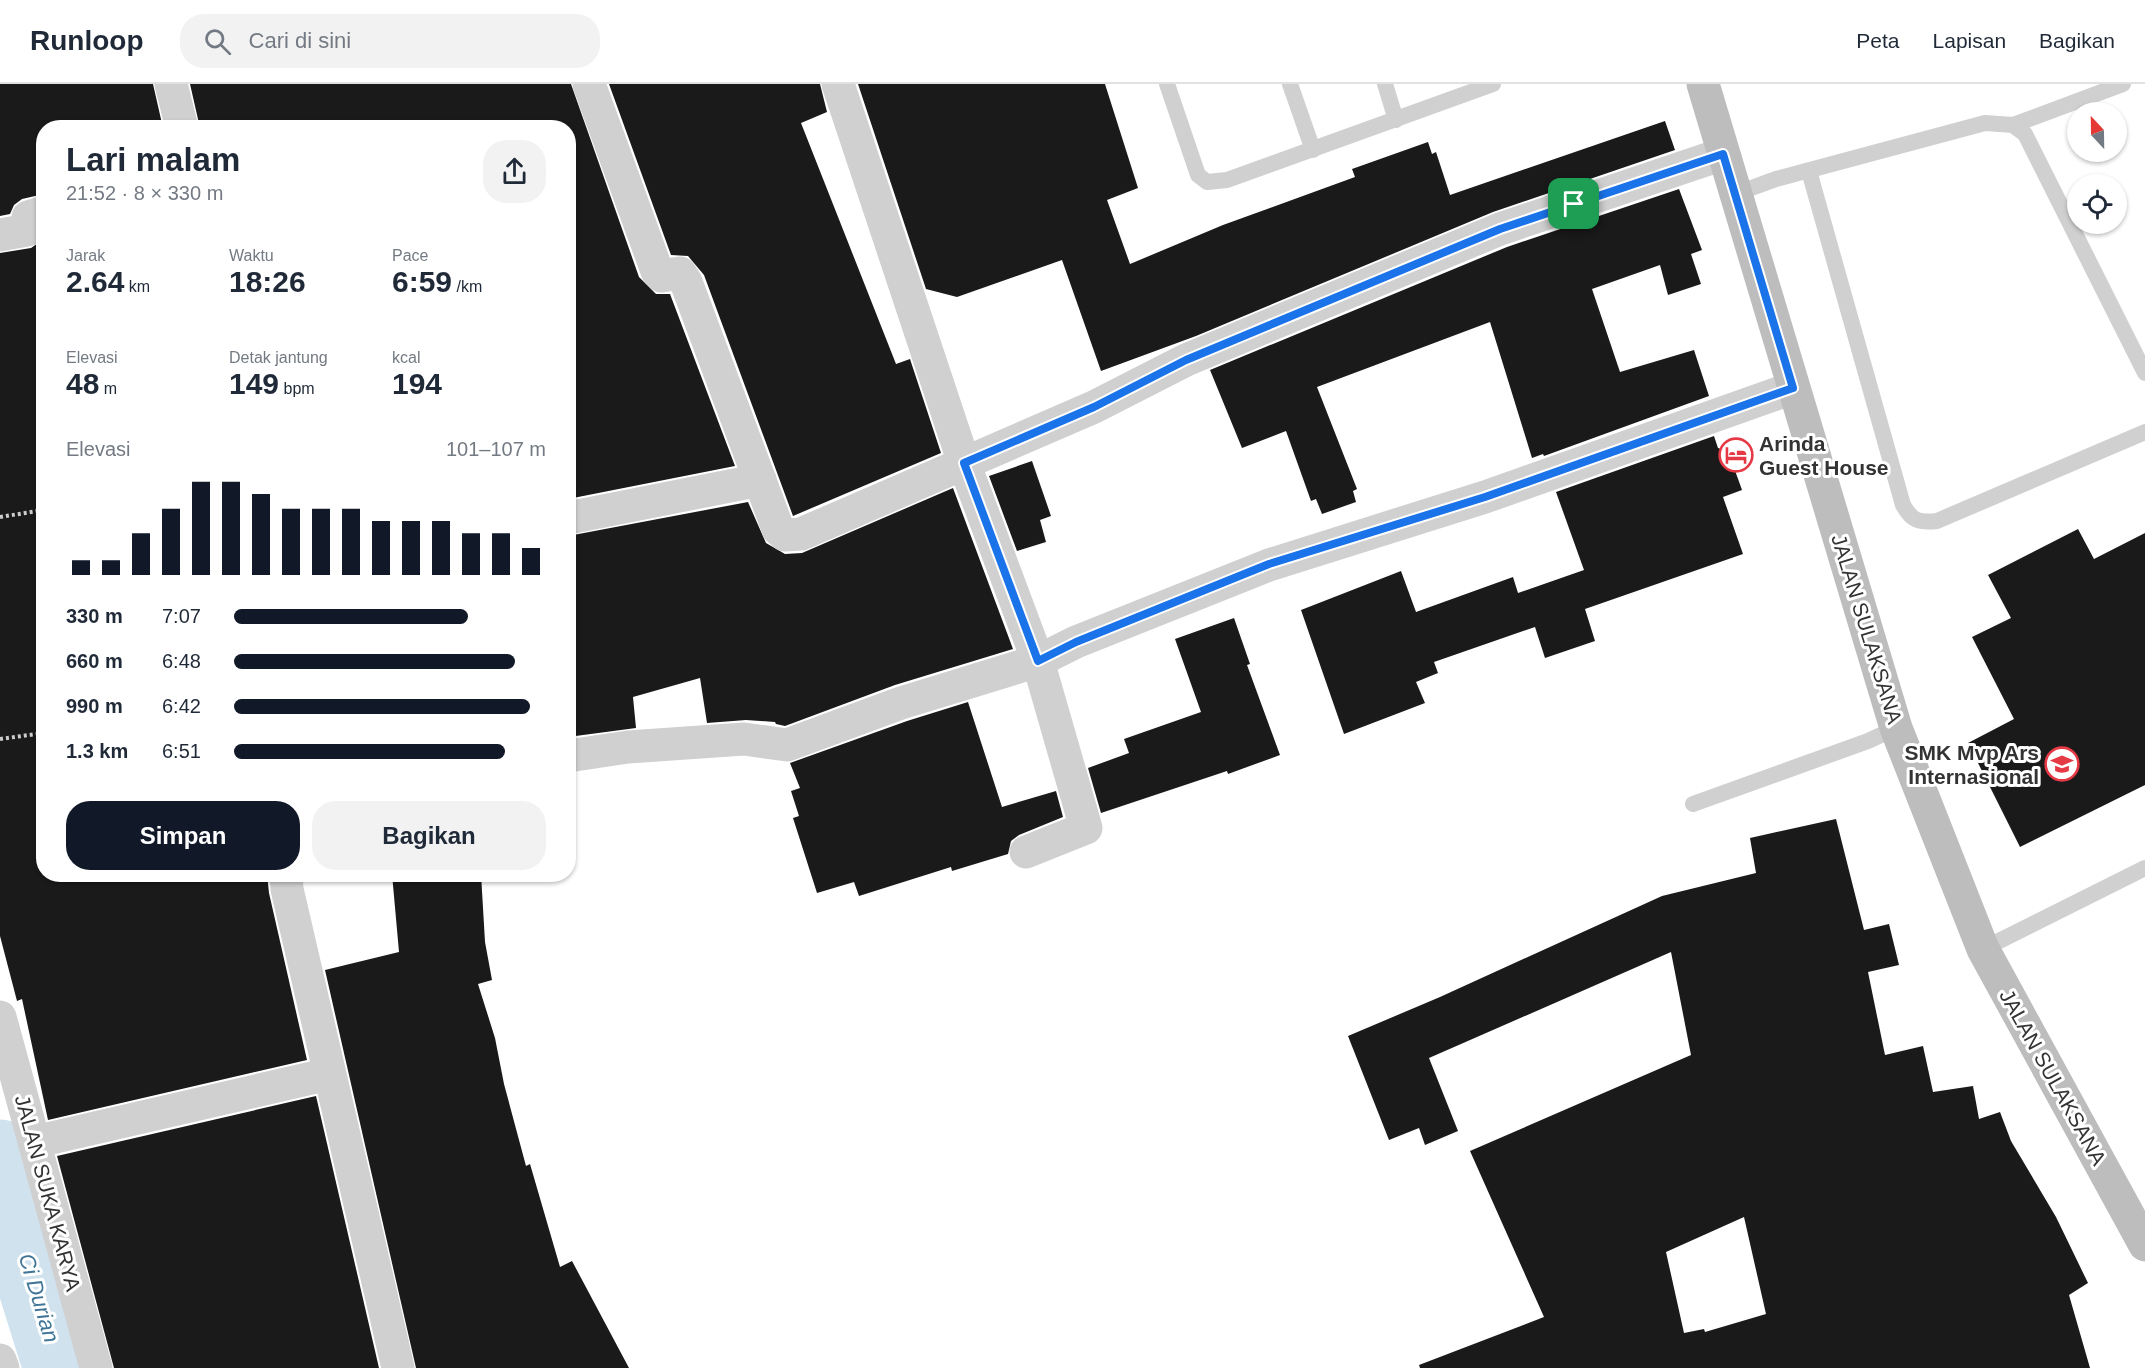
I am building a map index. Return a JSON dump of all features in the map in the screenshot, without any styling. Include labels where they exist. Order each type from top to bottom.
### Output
[{"type":"street","points":[[171,84],[181,120]]},
{"type":"street","points":[[590,84],[657,271],[662,276],[680,273],[686,282],[778,529],[786,534],[801,534],[1094,407],[1186,360],[1500,229],[1723,154]]},
{"type":"street","points":[[838,84],[964,463],[1038,661],[1086,828],[1026,852]]},
{"type":"street","name":"JALAN SULAKSANA","points":[[1703,84],[1896,728],[1983,949],[2145,1245]]},
{"type":"street","points":[[0,235],[27,230],[28,217],[36,214]]},
{"type":"street","points":[[576,755],[628,747],[744,739],[786,745],[901,703],[1038,661],[1076,642],[1269,564],[1485,497],[1793,388]]},
{"type":"street","points":[[576,516],[760,480]]},
{"type":"street","points":[[288,882],[398,1368]]},
{"type":"street","name":"JALAN SUKA KARYA","points":[[0,1017],[19,1121],[96,1368]]},
{"type":"street","points":[[19,1121],[330,1074]]},
{"type":"street","points":[[0,1360],[3,1368]]},
{"type":"lane","points":[[1167,84],[1198,175],[1207,182],[1227,180],[1493,84]]},
{"type":"lane","points":[[1290,84],[1313,150]]},
{"type":"lane","points":[[1385,84],[1396,120]]},
{"type":"lane","points":[[1735,194],[1809,171],[1985,123],[2013,125],[2123,84]]},
{"type":"lane","points":[[2013,125],[2025,134],[2145,373]]},
{"type":"lane","points":[[1809,171],[1903,505],[1909,516],[1919,523],[1937,521],[2145,432]]},
{"type":"lane","points":[[1693,804],[1868,741],[1896,728]]},
{"type":"lane","points":[[1983,949],[2145,868]]},
{"type":"path","points":[[0,517],[36,511]]},
{"type":"path","points":[[0,739],[36,734]]},
{"type":"building","points":[[0,84],[153,84],[161,120],[36,120],[36,196],[22,199],[14,205],[10,214],[0,216]]},
{"type":"building","points":[[190,84],[571,84],[639,277],[656,294],[670,294],[735,466],[576,497],[576,120],[198,120]]},
{"type":"building","points":[[609,84],[820,84],[827,112],[801,123],[896,364],[910,359],[941,453],[793,516],[704,275],[688,256],[671,255]]},
{"type":"building","points":[[858,84],[1105,84],[1138,188],[1107,200],[1130,264],[1223,225],[1355,177],[1352,169],[1428,142],[1432,154],[1436,152],[1450,195],[1665,121],[1675,150],[1493,212],[1196,336],[1101,371],[1062,260],[957,297],[926,289]]},
{"type":"building","points":[[1679,189],[1702,250],[1691,254],[1701,284],[1668,295],[1660,265],[1592,289],[1620,372],[1694,350],[1709,396],[1544,456],[1543,454],[1532,458],[1490,322],[1317,387],[1357,489],[1353,491],[1356,502],[1322,514],[1316,499],[1311,501],[1286,431],[1242,448],[1210,370],[1507,247]]},
{"type":"building","points":[[36,245],[36,882],[268,882],[307,1060],[48,1120],[22,999],[17,1001],[0,936],[0,253],[31,248]]},
{"type":"building","points":[[1714,436],[1718,448],[1728,451],[1742,490],[1723,497],[1743,554],[1585,609],[1595,641],[1545,658],[1535,627],[1434,662],[1438,673],[1416,682],[1425,703],[1344,734],[1301,610],[1401,571],[1416,612],[1513,577],[1518,593],[1584,570],[1556,492]]},
{"type":"building","points":[[1032,461],[1051,516],[1040,520],[1046,542],[1017,551],[989,476]]},
{"type":"building","points":[[953,488],[1013,649],[895,685],[785,726],[775,722],[746,720],[707,723],[700,678],[633,697],[636,728],[576,736],[576,534],[748,502],[766,543],[785,554],[802,553]]},
{"type":"building","points":[[2078,529],[2094,559],[2145,533],[2145,785],[2020,847],[1968,743],[2014,719],[1972,637],[2011,618],[1988,575]]},
{"type":"building","points":[[1234,618],[1250,664],[1247,665],[1280,755],[1228,774],[1227,771],[1101,813],[1088,768],[1129,753],[1124,739],[1201,712],[1175,639]]},
{"type":"building","points":[[968,702],[1002,807],[1056,791],[1063,817],[1019,835],[1011,841],[1008,854],[952,871],[951,867],[859,896],[854,882],[817,893],[793,818],[799,816],[791,791],[800,788],[790,763],[907,721]]},
{"type":"building","points":[[1836,819],[1864,930],[1889,924],[1899,965],[1868,972],[1885,1055],[1923,1046],[1933,1092],[1973,1086],[1979,1119],[2000,1112],[2011,1141],[2056,1217],[2088,1283],[2069,1295],[2090,1368],[1420,1368],[1419,1365],[1544,1317],[1470,1151],[1691,1055],[1671,952],[1429,1058],[1458,1131],[1425,1145],[1419,1128],[1389,1140],[1348,1036],[1440,997],[1662,896],[1756,873],[1750,838]],"holes":[[[1744,1217],[1766,1314],[1705,1332],[1704,1329],[1684,1333],[1666,1252]]]},
{"type":"building","points":[[393,882],[481,882],[485,942],[492,980],[478,984],[495,1038],[504,1084],[526,1166],[530,1164],[560,1267],[572,1261],[629,1368],[416,1368],[325,970],[399,952]]},
{"type":"building","points":[[316,1096],[379,1368],[114,1368],[57,1156]]},
{"type":"waterway","name":"Ci Durian","points":[[0,1157],[16,1224],[61,1368]]},
{"type":"place","name":"Arinda Guest House","points":[[1736,455]]},
{"type":"place","name":"SMK Mvp Ars Internasional","points":[[2062,764]]},
{"type":"route","points":[[1723,154],[1793,388],[1485,497],[1269,564],[1076,642],[1038,661],[964,463],[1094,407],[1186,360],[1500,229],[1574,204],[1723,154]]}]
